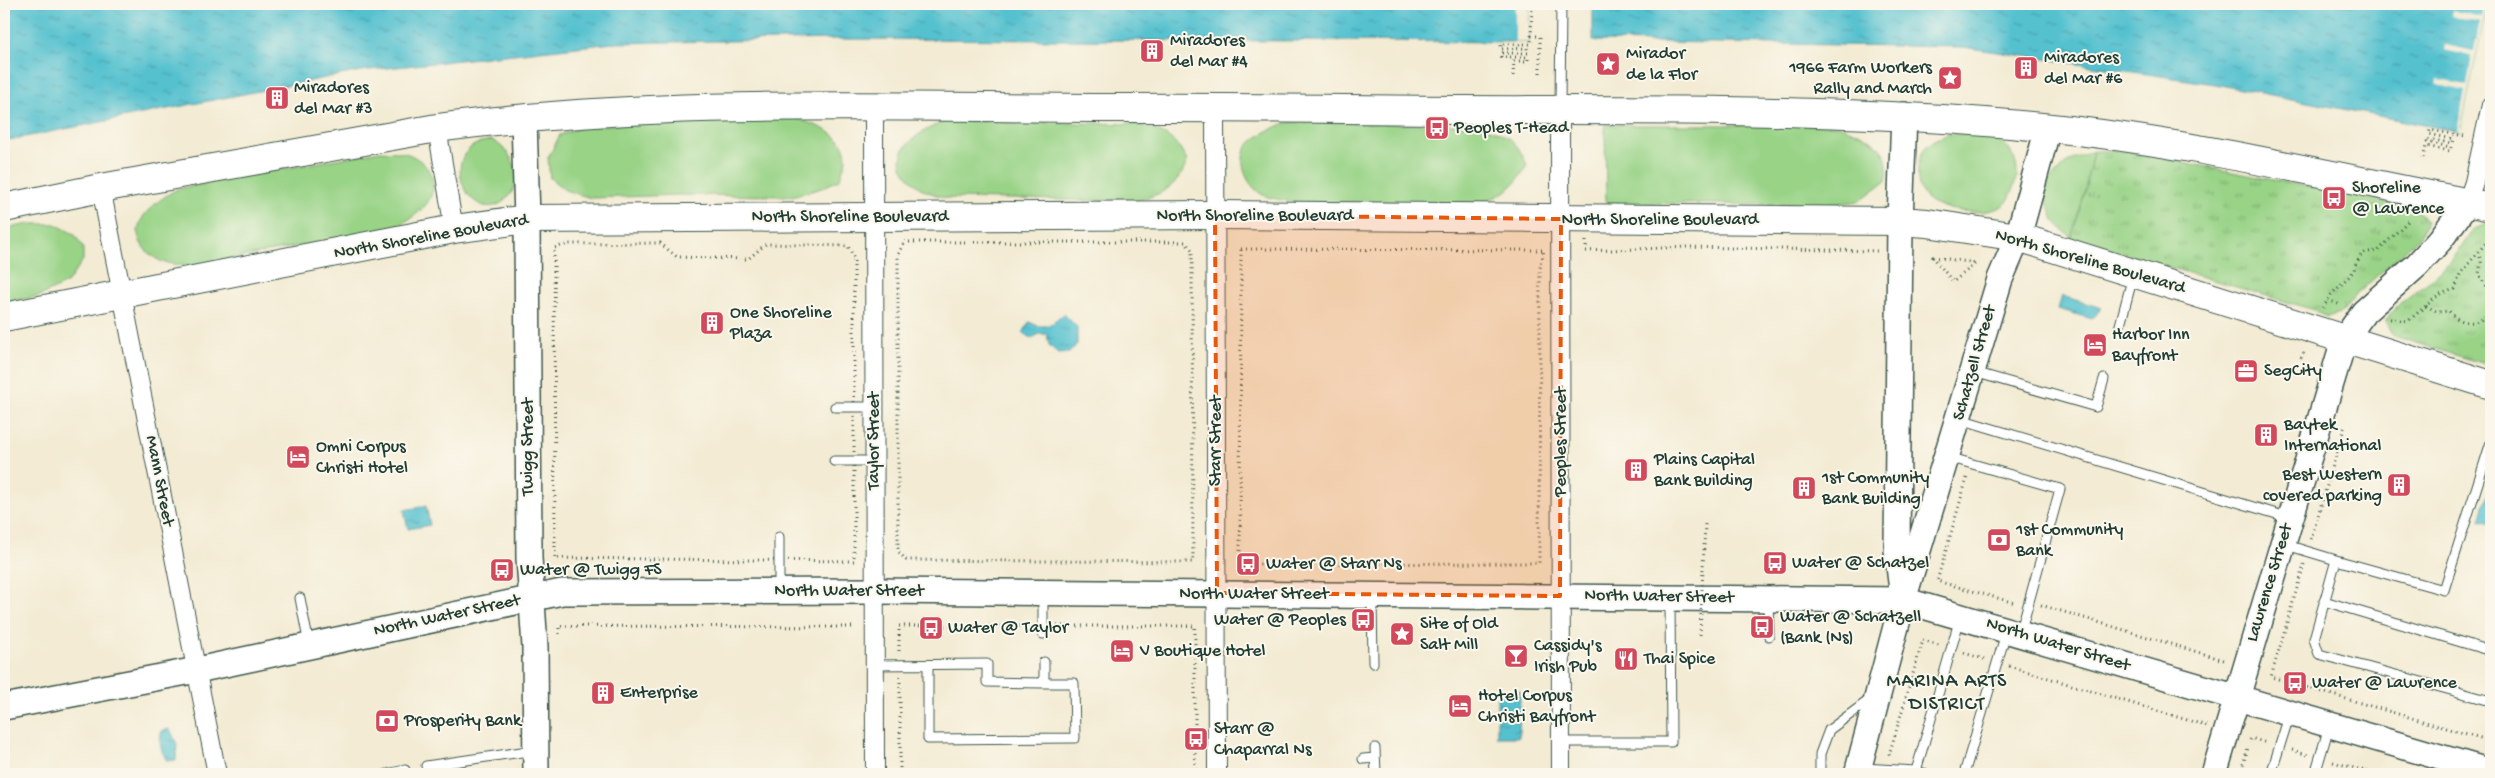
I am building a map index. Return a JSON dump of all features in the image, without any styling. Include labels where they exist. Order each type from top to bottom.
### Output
[{"type":"main road","points":[[4,208],[101,188],[437,128],[524,119],[686,108],[1215,108],[1560,110],[1904,115],[2048,128],[2157,142],[2479,205]]},
{"type":"main road","name":"Schatzell Street","points":[[1903,600],[1897,550],[1900,221],[1904,115]]},
{"type":"main road","name":"Twigg Street","points":[[524,119],[527,219],[529,549],[535,646],[536,762]]},
{"type":"main road","name":"Schatzell Street","points":[[1858,771],[1903,600],[1959,460],[1959,418],[2000,279],[2018,237],[2048,128]]},
{"type":"main road","name":"Lawrence Street","points":[[2214,774],[2344,340],[2364,312],[2417,265],[2440,240],[2479,205]]},
{"type":"main road","name":"North Shoreline Boulevard","points":[[4,317],[121,296],[454,229],[527,219],[1215,216],[1900,221],[1927,223],[2018,237],[2491,385]]},
{"type":"main road","name":"North Water Street","points":[[4,707],[197,670],[562,592],[1217,593],[1903,600],[2290,713],[2479,771]]},
{"type":"street","points":[[2479,205],[2474,182],[2491,105]]},
{"type":"street","name":"Taylor Street","points":[[874,108],[875,774]]},
{"type":"street","name":"Starr Street","points":[[1215,108],[1217,774]]},
{"type":"street","name":"Peoples Street","points":[[1560,110],[1561,774]]},
{"type":"street","points":[[437,128],[454,229]]},
{"type":"street","name":"Mann Street","points":[[101,188],[217,774]]},
{"type":"lane","points":[[1560,110],[1561,4]]},
{"type":"lane","points":[[2119,329],[2134,273]]},
{"type":"lane","points":[[1973,372],[2096,407],[2104,380]]},
{"type":"lane","points":[[835,407],[874,407]]},
{"type":"lane","points":[[1959,418],[2290,518]]},
{"type":"lane","points":[[2282,543],[2444,590],[2491,442]]},
{"type":"lane","points":[[1959,460],[2060,489],[2028,604],[1998,663],[1964,774]]},
{"type":"lane","points":[[834,462],[874,461]]},
{"type":"lane","points":[[779,537],[780,591]]},
{"type":"lane","points":[[2336,560],[2314,638],[2319,654],[2491,701]]},
{"type":"lane","points":[[1043,592],[1043,634]]},
{"type":"lane","points":[[1372,595],[1372,663]]},
{"type":"lane","points":[[1561,742],[1671,742],[1670,597]]},
{"type":"lane","points":[[300,598],[309,645]]},
{"type":"lane","points":[[1768,598],[1769,636]]},
{"type":"lane","points":[[2324,601],[2491,651]]},
{"type":"lane","points":[[1916,771],[1960,616]]},
{"type":"lane","points":[[1044,662],[1044,683]]},
{"type":"lane","points":[[874,665],[928,664],[987,664],[987,682],[1074,682],[1075,738],[928,739],[928,664]]},
{"type":"lane","points":[[1820,774],[1820,754],[1828,730],[1878,694]]},
{"type":"lane","points":[[2271,774],[2290,713]]},
{"type":"lane","points":[[2315,774],[2330,725]]},
{"type":"lane","points":[[1375,748],[1376,774]]},
{"type":"lane","points":[[1363,759],[1375,758]]},
{"type":"lane","points":[[426,766],[536,762]]},
{"type":"lane","points":[[1858,771],[1885,769],[1916,771],[1927,774]]},
{"type":"lane","points":[[388,774],[405,770]]},
{"type":"path","points":[[1514,76],[1514,61],[1528,61],[1528,57],[1501,57],[1501,53],[1528,53],[1528,48],[1501,49],[1501,44],[1531,44],[1532,4]]},
{"type":"path","points":[[1531,36],[1540,36],[1540,76]]},
{"type":"path","points":[[2424,158],[2426,146],[2450,151],[2451,147],[2427,142],[2427,139],[2452,143],[2453,139],[2429,134],[2430,130],[2466,136]]},
{"type":"path","points":[[2301,358],[2323,308],[2331,296],[2354,271],[2361,255],[2366,252],[2378,251],[2410,219]]},
{"type":"path","points":[[1586,238],[1586,251],[1688,247],[1881,251]]},
{"type":"path","points":[[904,242],[1185,242],[1192,250],[1193,562],[906,560],[898,551],[898,255],[904,242]]},
{"type":"path","points":[[660,243],[677,257],[748,259],[766,244],[848,246],[854,258],[854,407],[854,561],[555,558],[554,248],[568,244],[660,243]]},
{"type":"path","points":[[1241,249],[1544,250],[1540,268],[1538,563],[1248,564],[1240,559],[1241,249]]},
{"type":"path","points":[[2479,252],[2481,262],[2479,274],[2491,296]]},
{"type":"path","points":[[1933,257],[1967,262],[1976,263],[1952,282],[1933,257]]},
{"type":"path","points":[[2426,306],[2438,312],[2449,311],[2460,321],[2467,323],[2482,319],[2487,314],[2491,304]]},
{"type":"path","points":[[1959,460],[1937,581],[2019,604],[2039,604],[2226,661]]},
{"type":"path","points":[[1700,634],[1705,524]]},
{"type":"path","points":[[559,626],[854,626],[854,636]]},
{"type":"path","points":[[1885,769],[1923,640],[2207,725],[2204,734]]},
{"type":"path","points":[[2240,774],[2251,738],[2376,774]]},
{"type":"highlighted area","points":[[1215,215],[1561,219],[1560,596],[1217,593]]},
{"type":"green space","points":[[796,118],[829,132],[841,143],[845,151],[846,160],[840,179],[822,188],[792,196],[678,195],[591,198],[565,190],[550,178],[548,158],[560,135],[582,127],[689,119]]},
{"type":"green space","points":[[945,121],[1136,124],[1167,136],[1179,147],[1187,162],[1183,171],[1168,189],[1154,196],[1136,201],[945,198],[922,189],[907,176],[902,165],[901,156],[905,147],[913,139],[922,132]]},
{"type":"green space","points":[[1288,122],[1478,125],[1503,134],[1514,142],[1527,165],[1517,180],[1506,191],[1475,203],[1291,202],[1268,197],[1259,192],[1248,180],[1243,165],[1245,150],[1254,139]]},
{"type":"green space","points":[[1605,125],[1838,125],[1868,138],[1882,151],[1886,159],[1886,181],[1859,201],[1828,205],[1606,203]]},
{"type":"green space","points":[[1948,134],[1990,136],[2006,146],[2015,160],[2017,177],[2015,186],[2006,203],[1988,211],[1965,212],[1942,207],[1926,198],[1922,193],[1918,180],[1918,166],[1922,153],[1932,142]]},
{"type":"green space","points":[[492,140],[511,157],[516,172],[514,188],[509,196],[495,206],[482,205],[471,198],[463,186],[460,171],[463,157],[473,146]]},
{"type":"green space","points":[[380,151],[408,154],[425,165],[432,176],[433,189],[429,201],[416,214],[397,227],[190,267],[163,262],[157,259],[148,253],[138,236],[142,219],[147,212],[177,189]]},
{"type":"green space","points":[[2093,151],[2084,196],[2071,238],[2054,220],[2045,196],[2048,182],[2067,162]]},
{"type":"green space","points":[[2093,151],[2126,151],[2415,208],[2426,221],[2420,237],[2357,294],[2342,312],[2327,317],[2314,310],[2071,238],[2084,196]]},
{"type":"green space","points":[[29,224],[55,224],[74,234],[83,247],[83,260],[68,282],[40,296],[4,303],[4,229]]},
{"type":"green space","points":[[2488,224],[2491,225],[2491,366],[2394,336],[2386,321],[2391,314],[2440,272],[2454,257],[2473,229]]},
{"type":"water","points":[[4,4],[1529,4],[1529,42],[841,39],[613,43],[361,71],[4,141]]},
{"type":"water","points":[[1593,4],[2487,4],[2460,132],[2215,84],[1963,47],[1593,41]]},
{"type":"water","points":[[2062,296],[2102,308],[2092,319],[2058,309]]},
{"type":"water","points":[[1064,314],[1077,327],[1077,344],[1069,353],[1058,353],[1049,345],[1047,334],[1038,334],[1032,339],[1023,333],[1029,322],[1038,326],[1049,326]]},
{"type":"water","points":[[2491,487],[2491,524],[2480,521]]},
{"type":"water","points":[[426,506],[430,525],[408,529],[404,510]]},
{"type":"water","points":[[1497,691],[1520,691],[1519,737],[1497,737]]},
{"type":"water","points":[[170,729],[177,744],[176,760],[167,761],[160,739],[162,731]]},
{"type":"pier","points":[[1515,4],[1529,4],[1529,42],[1515,42]]},
{"type":"pier","points":[[2484,4],[2487,4],[2460,132],[2457,131],[2465,91],[2437,85],[2438,80],[2467,85],[2472,56],[2444,50],[2445,45],[2474,51],[2480,22],[2451,16],[2452,10],[2481,17]]},
{"type":"place","name":"Miradores del Mar #4","points":[[1152,51]]},
{"type":"place","name":"Mirador de la Flor","points":[[1608,64]]},
{"type":"place","name":"Miradores del Mar #6","points":[[2026,68]]},
{"type":"place","name":"1966 Farm Workers Rally and March","points":[[1950,78]]},
{"type":"place","name":"Miradores del Mar #3","points":[[277,98]]},
{"type":"place","name":"Peoples T-Head","points":[[1437,128]]},
{"type":"place","name":"Shoreline @ Lawrence","points":[[2334,198]]},
{"type":"place","name":"One Shoreline Plaza","points":[[712,323]]},
{"type":"place","name":"Harbor Inn Bayfront","points":[[2095,345]]},
{"type":"place","name":"SegCity","points":[[2246,371]]},
{"type":"place","name":"Baytek International","points":[[2266,435]]},
{"type":"place","name":"Omni Corpus Christi Hotel","points":[[298,457]]},
{"type":"place","name":"Plains Capital Bank Building","points":[[1636,470]]},
{"type":"place","name":"Best Western covered parking","points":[[2399,485]]},
{"type":"place","name":"1st Community Bank Building","points":[[1804,488]]},
{"type":"place","name":"1st Community Bank","points":[[1999,540]]},
{"type":"place","name":"Water @ Schatzel","points":[[1775,563]]},
{"type":"place","name":"Water @ Starr Ns","points":[[1248,564]]},
{"type":"place","name":"Water @ Twigg FS","points":[[502,570]]},
{"type":"place","name":"Water @ Peoples","points":[[1363,620]]},
{"type":"place","name":"Water @ Schatzell (Bank (Ns)","points":[[1762,627]]},
{"type":"place","name":"Water @ Taylor","points":[[931,628]]},
{"type":"place","name":"Site of Old Salt Mill","points":[[1402,634]]},
{"type":"place","name":"V Boutique Hotel","points":[[1122,651]]},
{"type":"place","name":"Cassidy's Irish Pub","points":[[1516,656]]},
{"type":"place","name":"Thai Spice","points":[[1626,659]]},
{"type":"place","name":"Water @ Lawrence","points":[[2295,683]]},
{"type":"place","name":"Enterprise","points":[[603,693]]},
{"type":"place","name":"Hotel Corpus Christi Bayfront","points":[[1460,706]]},
{"type":"place","name":"Prosperity Bank","points":[[387,721]]},
{"type":"place","name":"Starr @ Chaparral Ns","points":[[1196,739]]},
{"type":"district","name":"MARINA ARTS DISTRICT","points":[[1947,694]]}]
